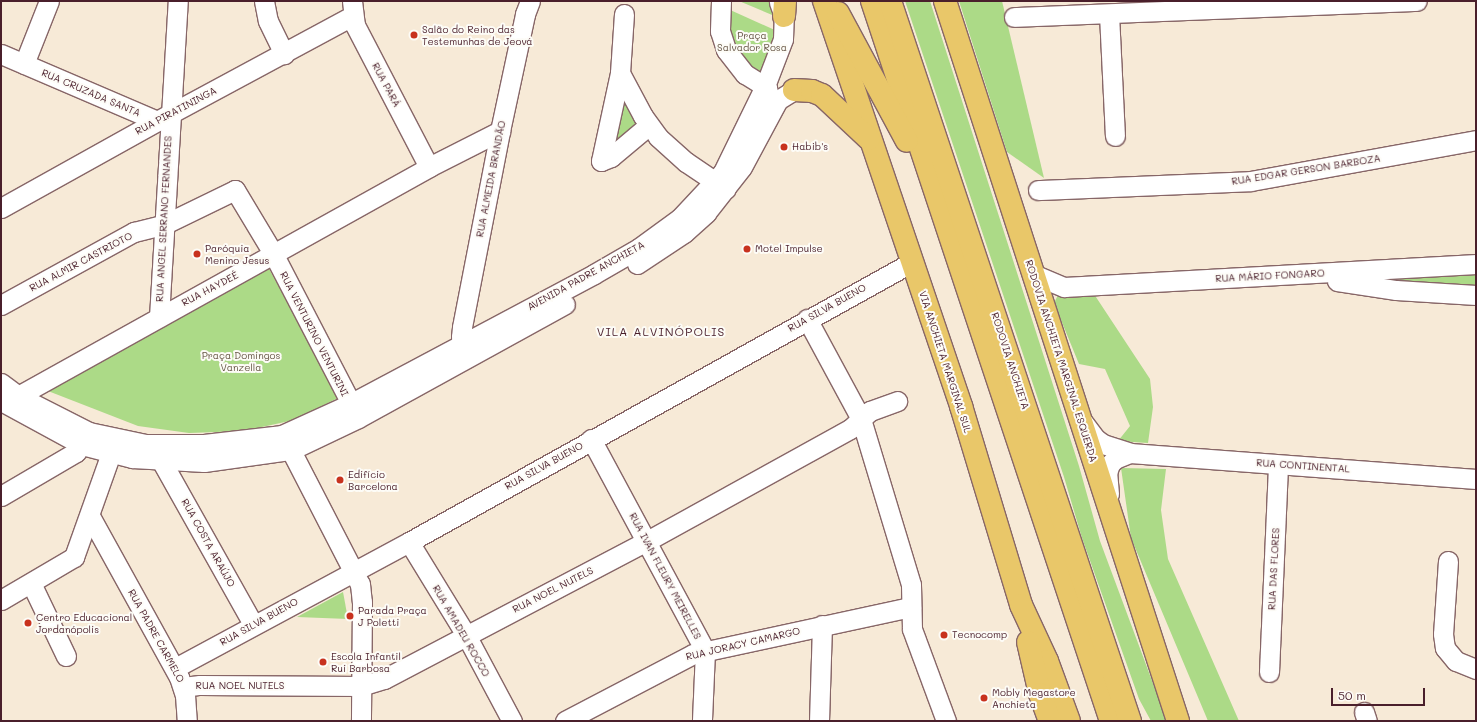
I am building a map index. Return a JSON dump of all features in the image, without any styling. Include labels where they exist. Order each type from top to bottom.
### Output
[{"type":"highway","name":"VIA ANCHIETA MARGINAL SUL","points":[[824,1],[961,406],[1021,605],[1047,661],[1068,721]]},
{"type":"highway","points":[[832,1],[934,193]]},
{"type":"highway","name":"RODOVIA ANCHIETA","points":[[872,1],[934,193],[1111,721]]},
{"type":"highway","name":"RODOVIA ANCHIETA","points":[[890,1],[1130,721]]},
{"type":"highway","name":"RODOVIA ANCHIETA MARGINAL ESQUERDA","points":[[945,1],[1178,721]]},
{"type":"highway","points":[[794,90],[812,90],[822,95],[870,140]]},
{"type":"highway","points":[[1021,605],[1032,663],[1050,721]]},
{"type":"highway","points":[[1115,676],[1138,721]]},
{"type":"street","points":[[24,64],[49,1]]},
{"type":"street","name":"RUA ANGEL SERRANO FERNANDES","points":[[159,317],[163,225],[163,117],[178,1]]},
{"type":"street","points":[[264,1],[268,21],[284,54]]},
{"type":"street","name":"RUA ALMEIDA BRANDÃO","points":[[465,351],[462,327],[500,131],[525,14],[530,1]]},
{"type":"street","points":[[721,1],[720,31],[726,50],[745,74],[765,86],[769,94],[766,121]]},
{"type":"street","points":[[1014,17],[1109,14],[1300,3],[1417,1]]},
{"type":"street","name":"AVENIDA PADRE ANCHIETA","points":[[721,186],[734,152],[765,86],[783,39],[782,6]]},
{"type":"street","name":"RUA PIRATININGA","points":[[1,208],[163,117],[284,54],[352,9]]},
{"type":"street","name":"RUA PARÁ","points":[[352,9],[366,49],[429,167]]},
{"type":"street","points":[[624,14],[620,73],[601,161],[611,157],[648,126]]},
{"type":"street","points":[[1109,14],[1115,136]]},
{"type":"street","points":[[783,39],[785,50],[784,80],[788,87],[794,90]]},
{"type":"street","name":"RUA CRUZADA SANTA","points":[[1,54],[163,117]]},
{"type":"street","points":[[620,73],[648,126],[675,154],[721,186]]},
{"type":"street","name":"AVENIDA PADRE ANCHIETA","points":[[1,383],[6,402],[86,439],[114,446],[162,462],[204,462],[286,443],[354,411],[465,351],[639,248],[721,186],[748,158],[766,121],[780,98],[794,90]]},
{"type":"street","name":"RUA HAYDEÉ","points":[[6,402],[274,255],[429,167],[500,131]]},
{"type":"street","name":"RUA EDGAR GERSON BARBOZA","points":[[1038,190],[1245,181],[1476,140]]},
{"type":"street","name":"RUA VENTURINO VENTURINI","points":[[163,225],[235,190],[274,255],[354,411]]},
{"type":"street","name":"RUA ALMIR CASTRIOTO","points":[[1,305],[134,232],[163,225]]},
{"type":"street","name":"RUA SILVA BUENO","points":[[175,668],[253,624],[409,542],[591,439],[912,262]]},
{"type":"street","name":"RUA MÁRIO FONGARO","points":[[1064,287],[1476,264]]},
{"type":"street","points":[[1396,290],[1393,279],[1397,269]]},
{"type":"street","points":[[1033,274],[1064,287]]},
{"type":"street","points":[[1300,275],[1396,290],[1476,296]]},
{"type":"street","points":[[1044,308],[1054,292],[1064,287]]},
{"type":"street","points":[[807,319],[861,419],[911,585],[912,629],[946,721]]},
{"type":"street","name":"RUA NOEL NUTELS","points":[[183,687],[200,685],[362,686],[404,670],[466,635],[647,540],[850,428],[870,411],[898,401]]},
{"type":"street","name":"RUA CONTINENTAL","points":[[1078,414],[1096,439],[1130,453],[1476,479]]},
{"type":"street","points":[[1,496],[86,439]]},
{"type":"street","name":"RUA IVAN FLEURY MEIRELLES","points":[[591,439],[647,540],[705,651],[702,721]]},
{"type":"street","points":[[286,443],[354,570],[362,592],[362,721]]},
{"type":"street","name":"AVENIDA PADRE ANCHIETA","points":[[114,446],[146,444],[286,443]]},
{"type":"street","points":[[74,557],[114,446]]},
{"type":"street","name":"RUA CONTINENTAL","points":[[1112,517],[1107,473],[1110,464],[1114,459],[1130,453]]},
{"type":"street","name":"RUA COSTA ARAÚJO","points":[[162,462],[253,624]]},
{"type":"street","name":"RUA DAS FLORES","points":[[1269,672],[1278,465]]},
{"type":"street","name":"RUA PADRE CARMELO","points":[[90,516],[175,668],[183,687],[187,721]]},
{"type":"street","name":"RUA AMADEU ROCCO","points":[[409,542],[466,635],[512,721]]},
{"type":"street","points":[[1,600],[31,584],[74,557],[98,553],[112,556]]},
{"type":"street","points":[[1448,561],[1443,634],[1445,648],[1456,662],[1476,669]]},
{"type":"street","points":[[31,584],[66,656]]},
{"type":"street","name":"RUA JORACY CAMARGO","points":[[565,721],[682,658],[705,651],[911,607]]},
{"type":"street","points":[[819,721],[822,625]]},
{"type":"green space","name":"Praça Salvador Rosa","points":[[739,1],[772,1],[777,17]]},
{"type":"green space","points":[[905,1],[930,1],[1079,466],[1100,541],[1167,721],[1151,721],[1139,699],[1082,538],[1064,477]]},
{"type":"green space","points":[[959,1],[1002,1],[1044,178],[1007,152]]},
{"type":"green space","name":"Praça Salvador Rosa","points":[[728,9],[777,31],[762,76],[743,61],[730,38]]},
{"type":"green space","points":[[628,95],[639,129],[612,151],[621,102]]},
{"type":"green space","name":"Praça Domingos Vanzella","points":[[268,267],[340,397],[294,420],[244,431],[189,433],[138,426],[48,391]]},
{"type":"green space","points":[[1476,270],[1476,291],[1402,284],[1399,281],[1402,275]]},
{"type":"green space","points":[[1092,291],[1150,379],[1153,407],[1148,443],[1118,441],[1130,426],[1105,369],[1079,364],[1054,303],[1058,295]]},
{"type":"green space","points":[[1121,468],[1166,469],[1161,510],[1168,559],[1239,721],[1208,721],[1131,538]]},
{"type":"green space","points":[[343,592],[348,619],[297,617]]},
{"type":"place","name":"Salão do Reino das Testemunhas de Jeová","points":[[414,35]]},
{"type":"place","name":"Habib's","points":[[784,147]]},
{"type":"place","name":"Motel Impulse","points":[[747,249]]},
{"type":"place","name":"Paróquia Menino Jesus","points":[[197,254]]},
{"type":"place","name":"Edifício Barcelona","points":[[340,480]]},
{"type":"place","name":"Parada Praça J Poletti","points":[[350,616]]},
{"type":"place","name":"Centro Educacional Jordanópolis","points":[[28,623]]},
{"type":"place","name":"Tecnocomp","points":[[944,635]]},
{"type":"place","name":"Escola Infantil Rui Barbosa","points":[[323,662]]},
{"type":"place","name":"Mobly Megastore Anchieta","points":[[984,698]]},
{"type":"district","name":"VILA ALVINÓPOLIS","points":[[661,332]]}]
